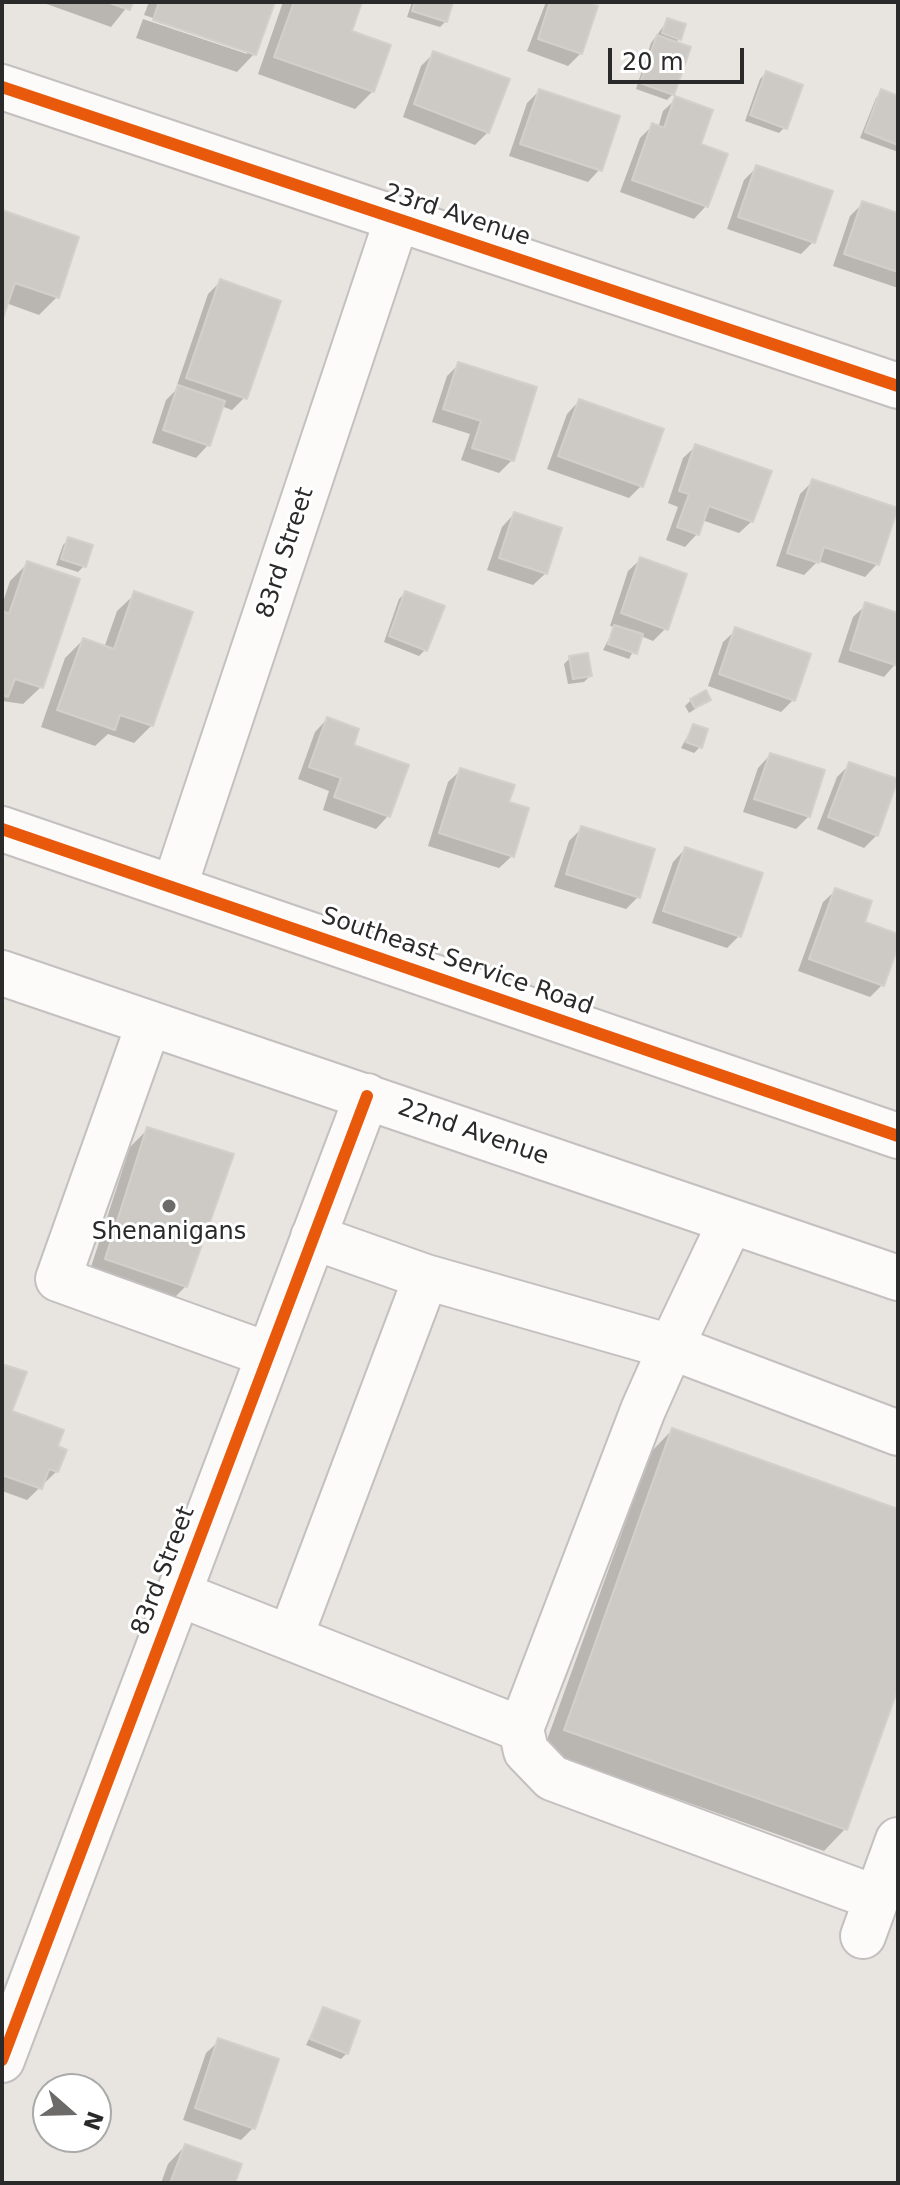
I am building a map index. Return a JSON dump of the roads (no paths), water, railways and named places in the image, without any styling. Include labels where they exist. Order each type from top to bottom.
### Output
[{"type":"street","name":"23rd Avenue","points":[[2,87],[898,386]]},
{"type":"street","name":"83rd Street","points":[[174,888],[397,219]]},
{"type":"street","name":"Southeast Service Road","points":[[2,829],[898,1136]]},
{"type":"street","name":"22nd Avenue","points":[[2,973],[898,1278]]},
{"type":"street","points":[[149,1023],[58,1279],[269,1355]]},
{"type":"street","name":"83rd Street","points":[[2,2060],[367,1096]]},
{"type":"street","points":[[731,1221],[643,1410],[521,1729],[526,1751],[552,1778],[870,1917],[898,1840]]},
{"type":"street","points":[[313,1237],[426,1277],[671,1347],[898,1433]]},
{"type":"street","points":[[290,1638],[426,1277]]},
{"type":"street","points":[[179,1594],[521,1729]]},
{"type":"place","name":"Shenanigans","points":[[169,1206]]}]
